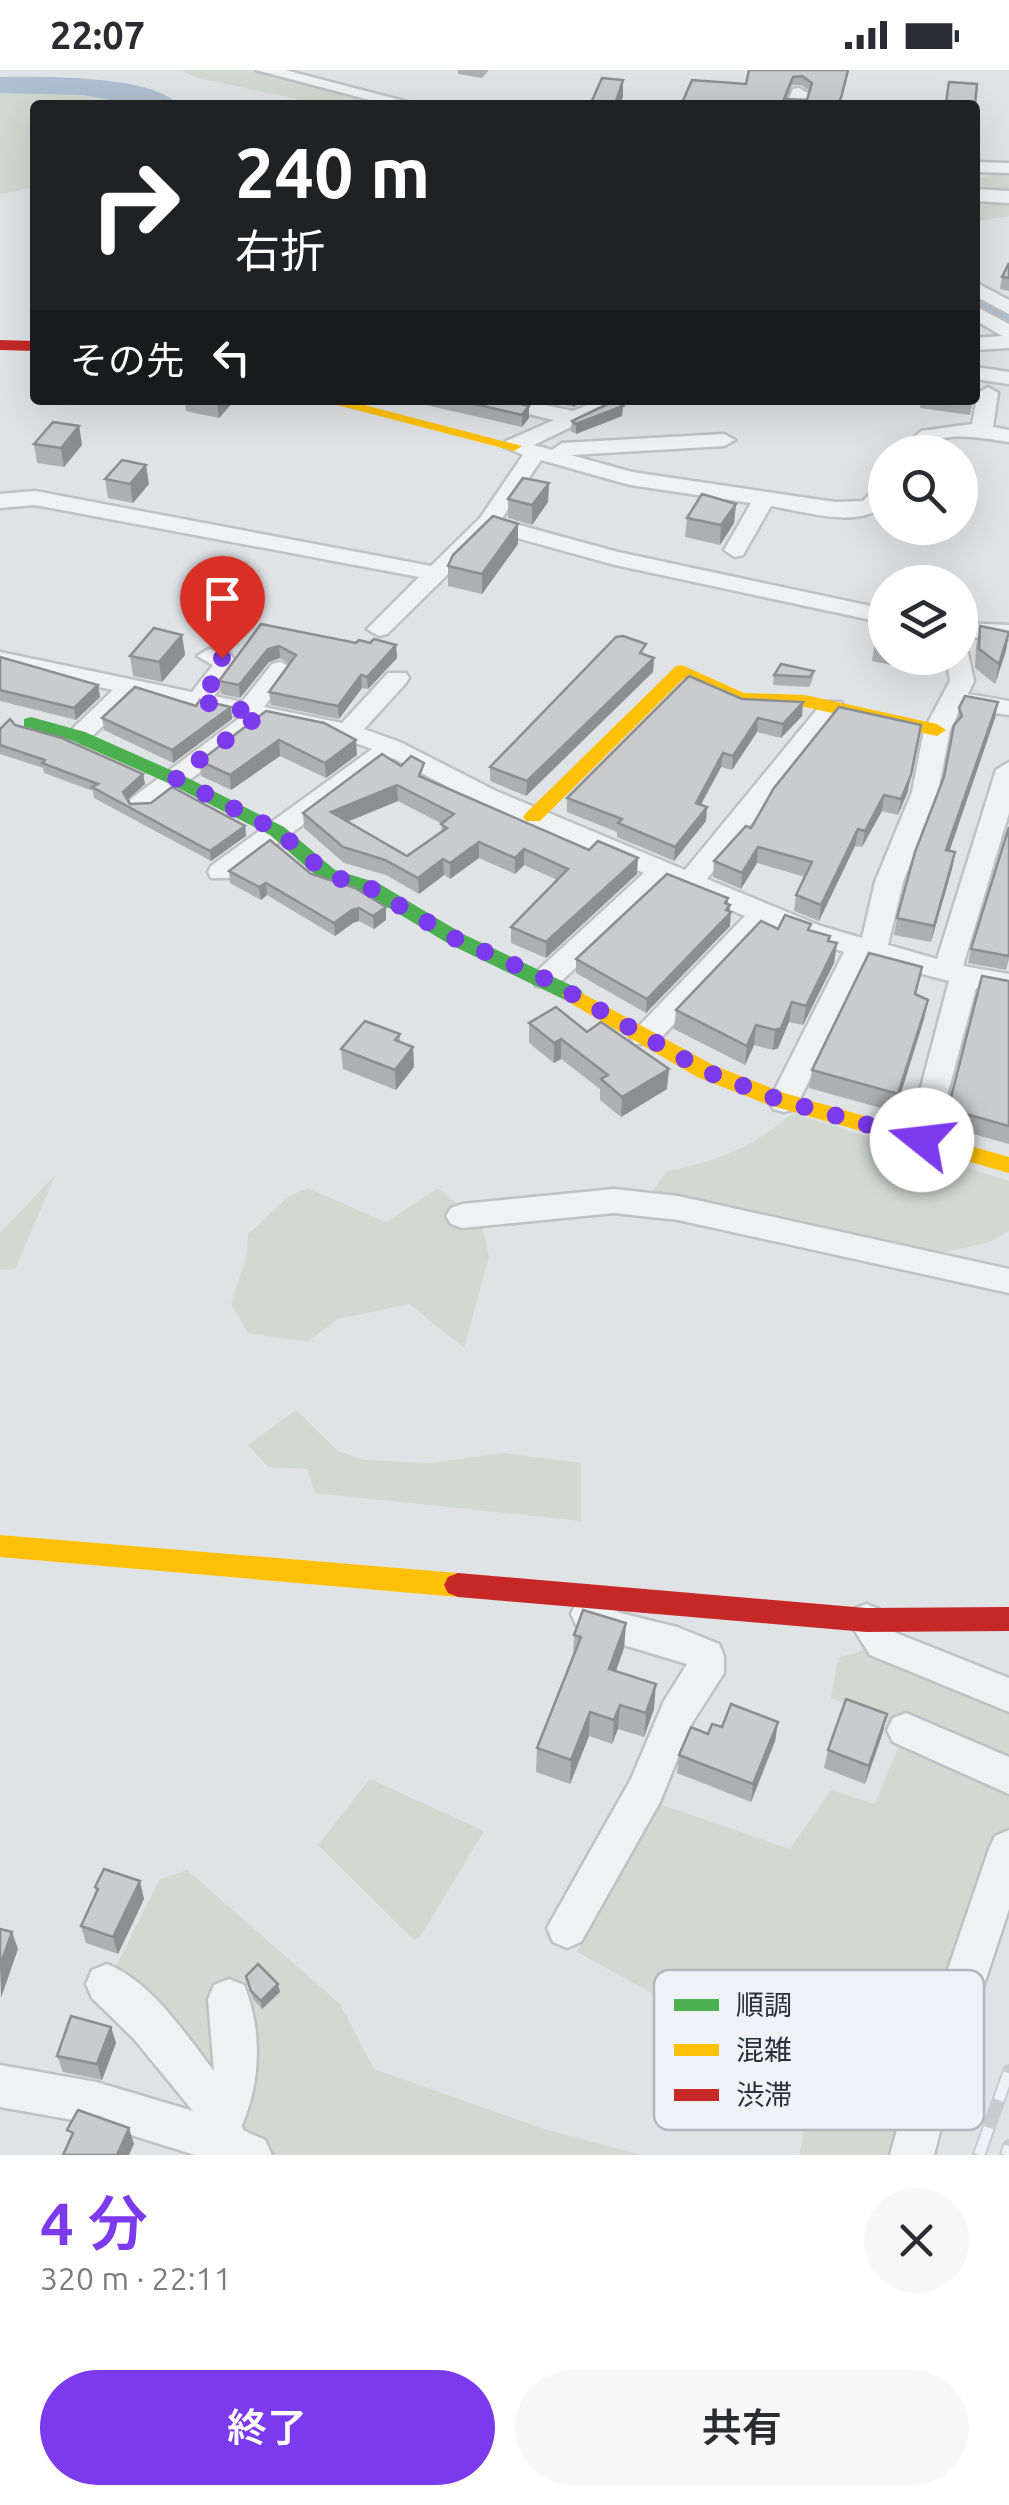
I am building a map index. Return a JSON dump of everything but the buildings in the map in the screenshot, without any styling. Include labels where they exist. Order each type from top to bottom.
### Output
[{"type":"street","points":[[264,70],[388,100]]},
{"type":"street","points":[[345,90],[358,70]]},
{"type":"street","points":[[980,167],[1009,168]]},
{"type":"street","points":[[980,195],[1009,197]]},
{"type":"street","points":[[980,291],[1009,308]]},
{"type":"street","points":[[980,315],[1009,332]]},
{"type":"street","points":[[980,344],[1009,342]]},
{"type":"street","points":[[0,345],[30,346]]},
{"type":"street","points":[[980,374],[1009,378]]},
{"type":"street","points":[[981,432],[988,392]]},
{"type":"street","points":[[346,405],[630,478],[834,508],[868,508]]},
{"type":"street","points":[[515,405],[574,418]]},
{"type":"street","points":[[378,628],[488,523],[522,449],[604,405]]},
{"type":"street","points":[[929,435],[981,432],[1009,436]]},
{"type":"street","points":[[522,449],[576,450],[724,440]]},
{"type":"street","points":[[0,500],[35,498],[433,573]]},
{"type":"street","points":[[735,550],[765,498]]},
{"type":"street","points":[[488,523],[711,581],[868,613]]},
{"type":"street","points":[[978,631],[1009,632]]},
{"type":"street","points":[[198,701],[226,665],[222,658],[210,656]]},
{"type":"street","points":[[0,659],[347,732],[391,747],[534,816],[764,914],[866,950],[956,974],[1005,978]]},
{"type":"street","points":[[141,804],[255,713],[281,670]]},
{"type":"street","points":[[534,816],[682,670],[740,698],[805,701],[936,730]]},
{"type":"street","points":[[784,1101],[866,950],[925,792],[936,730],[954,700],[961,675]]},
{"type":"street","points":[[347,732],[396,678]]},
{"type":"street","points":[[78,736],[130,687]]},
{"type":"street","points":[[954,700],[1009,708]]},
{"type":"street","points":[[546,979],[676,877],[832,707]]},
{"type":"street","points":[[31,724],[78,736],[175,778],[278,831],[328,875],[370,888],[456,939],[546,979],[705,1071],[784,1101],[1009,1165]]},
{"type":"street","points":[[221,872],[391,747]]},
{"type":"street","points":[[922,1140],[956,974],[1009,770]]},
{"type":"street","points":[[645,1036],[764,914]]},
{"type":"street","points":[[462,1216],[614,1201],[678,1208],[1009,1281]]},
{"type":"street","points":[[0,1546],[866,1620],[1009,1620]]},
{"type":"street","points":[[567,1928],[646,1789],[678,1714],[705,1673],[706,1656],[655,1634],[602,1624],[580,1608],[571,1594]]},
{"type":"street","points":[[866,1620],[883,1644],[1009,1695]]},
{"type":"street","points":[[906,1730],[1009,1776]]},
{"type":"street","points":[[968,1970],[1009,1849]]},
{"type":"street","points":[[107,1984],[149,2024],[217,2107],[232,2140]]},
{"type":"street","points":[[229,1999],[236,2071],[231,2104],[232,2140]]},
{"type":"street","points":[[0,2086],[74,2098],[232,2140]]},
{"type":"street","points":[[912,2155],[918,2130]]},
{"type":"shaded area","points":[[180,70],[247,70],[371,100],[301,100],[198,78]]},
{"type":"shaded area","points":[[23,79],[123,100],[30,100],[30,188],[0,194],[0,81]]},
{"type":"shaded area","points":[[1009,171],[1009,216],[980,221],[980,178]]},
{"type":"shaded area","points":[[793,1113],[1009,1181],[1009,1231],[990,1242],[945,1252],[648,1197],[667,1171],[734,1151]]},
{"type":"shaded area","points":[[56,1174],[15,1269],[0,1270],[0,1233]]},
{"type":"shaded area","points":[[307,1188],[386,1222],[438,1188],[482,1225],[489,1257],[464,1348],[409,1304],[338,1319],[307,1342],[248,1333],[231,1304],[247,1254],[248,1234],[288,1197]]},
{"type":"shaded area","points":[[296,1410],[338,1451],[364,1460],[430,1463],[503,1453],[581,1463],[581,1521],[315,1493],[307,1469],[268,1467],[248,1445]]},
{"type":"shaded area","points":[[883,1644],[1009,1701],[1009,1859],[970,1970],[654,1970],[654,1995],[577,1952],[659,1804],[790,1849],[831,1790],[875,1804],[905,1730],[831,1698],[838,1658]]},
{"type":"shaded area","points":[[370,1779],[484,1831],[420,1937],[414,1940],[318,1845]]},
{"type":"shaded area","points":[[187,1870],[340,2004],[374,2069],[544,2129],[642,2155],[273,2155],[242,2136],[107,1984],[160,1879]]},
{"type":"shaded area","points":[[804,2130],[913,2130],[904,2155],[799,2155]]},
{"type":"waterway","points":[[0,85],[103,89],[150,100]]},
{"type":"waterway","points":[[980,307],[1009,323]]},
{"type":"railway","points":[[979,2155],[1009,2071]]},
{"type":"railway","points":[[1006,2155],[1009,2146]]},
{"type":"traffic: fast","points":[[31,723],[78,736],[175,779],[277,831],[328,875],[371,888],[456,939],[573,995]]},
{"type":"traffic: slow","points":[[346,405],[514,446]]},
{"type":"traffic: slow","points":[[533,817],[682,670],[741,698],[805,701],[937,730]]},
{"type":"traffic: slow","points":[[573,995],[705,1071],[777,1099],[1009,1165]]},
{"type":"traffic: slow","points":[[0,1546],[458,1585]]},
{"type":"traffic: jam","points":[[0,345],[30,346]]},
{"type":"traffic: jam","points":[[458,1585],[866,1620],[1009,1619]]},
{"type":"route","points":[[222,658],[226,665],[198,701],[261,714],[175,778],[278,831],[328,875],[370,888],[456,939],[546,979],[705,1071],[777,1099],[922,1140]]}]
